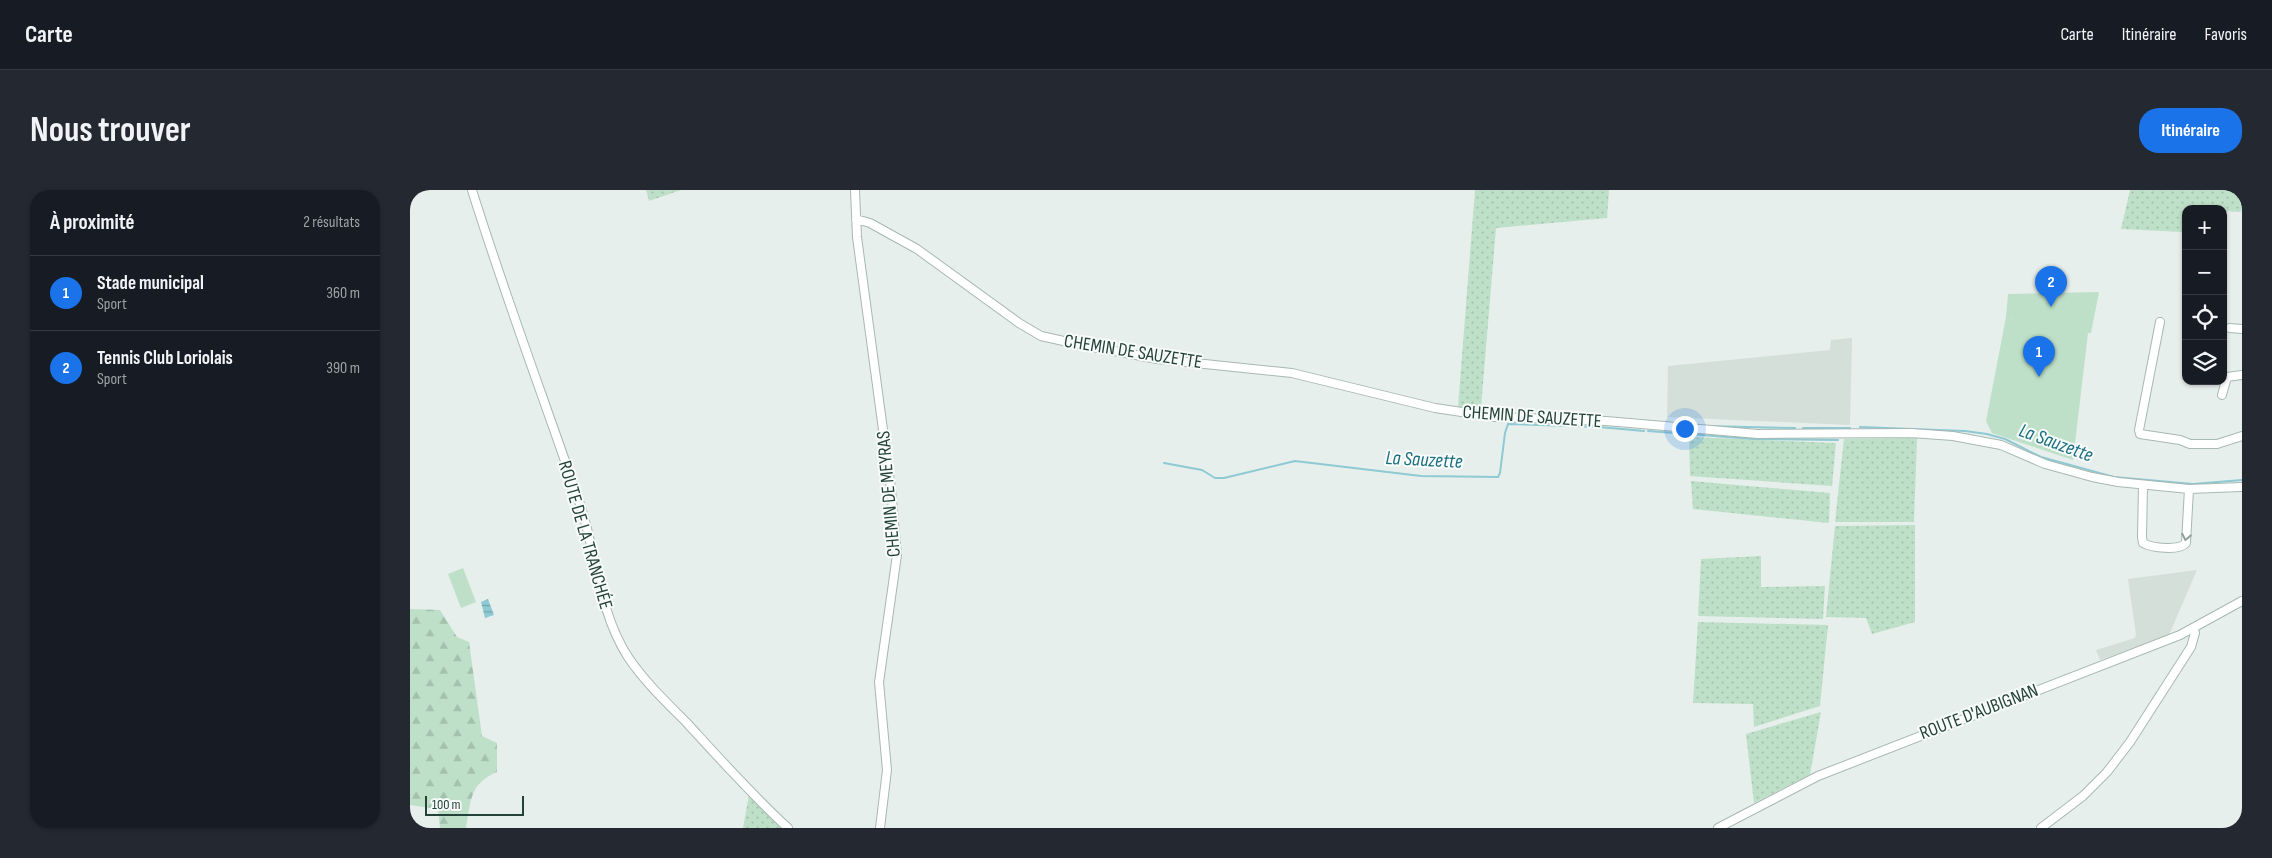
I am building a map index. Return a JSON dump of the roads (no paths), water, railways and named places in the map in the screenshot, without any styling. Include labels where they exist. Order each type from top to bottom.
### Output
[{"type":"street","name":"ROUTE DE LA TRANCHÉE","points":[[472,190],[495,266],[580,504],[602,598],[618,639],[629,658],[650,684],[731,772],[788,828]]},
{"type":"street","name":"CHEMIN DE MEYRAS","points":[[855,190],[856,219],[891,489],[897,555],[880,682],[887,770],[884,813],[880,828]]},
{"type":"street","name":"CHEMIN DE SAUZETTE","points":[[856,219],[870,223],[917,249],[1019,323],[1041,336],[1061,341],[1156,359],[1292,374],[1435,408],[1495,417],[1606,421],[1758,434],[1912,433],[1953,436],[2001,445],[2045,464],[2092,477],[2143,485],[2189,489],[2242,487]]},
{"type":"street","points":[[2160,322],[2139,430],[2140,434],[2180,440],[2190,444],[2217,444],[2242,436]]},
{"type":"street","points":[[2230,328],[2242,329]]},
{"type":"street","points":[[2222,395],[2227,377],[2242,375]]},
{"type":"street","points":[[2143,485],[2142,537],[2144,543],[2147,545],[2178,548],[2186,543],[2189,489]]},
{"type":"street","name":"ROUTE D'AUBIGNAN","points":[[1718,828],[1800,785],[1852,761],[2194,629],[2242,601]]},
{"type":"street","points":[[2041,828],[2083,796],[2107,772],[2130,742],[2184,658],[2194,638],[2194,629]]},
{"type":"water","points":[[488,599],[494,615],[485,618],[481,602]]},
{"type":"waterway","name":"La Sauzette","points":[[1164,463],[1202,470],[1215,478],[1224,478],[1295,461],[1421,476],[1498,477],[1508,424],[1599,427],[1644,431]]},
{"type":"waterway","name":"La Sauzette","points":[[1704,426],[1795,428]]},
{"type":"waterway","name":"La Sauzette","points":[[1860,427],[1965,431],[1987,434],[2005,439],[2041,457],[2114,477],[2193,484],[2242,480]]},
{"type":"waterway","name":"La Sauzette","points":[[1803,428],[1850,428]]},
{"type":"waterway","points":[[1648,431],[1753,439],[1838,440]]},
{"type":"place","name":"Tennis Club Loriolais","points":[[2051,307]]},
{"type":"place","name":"Stade municipal","points":[[2039,377]]}]
